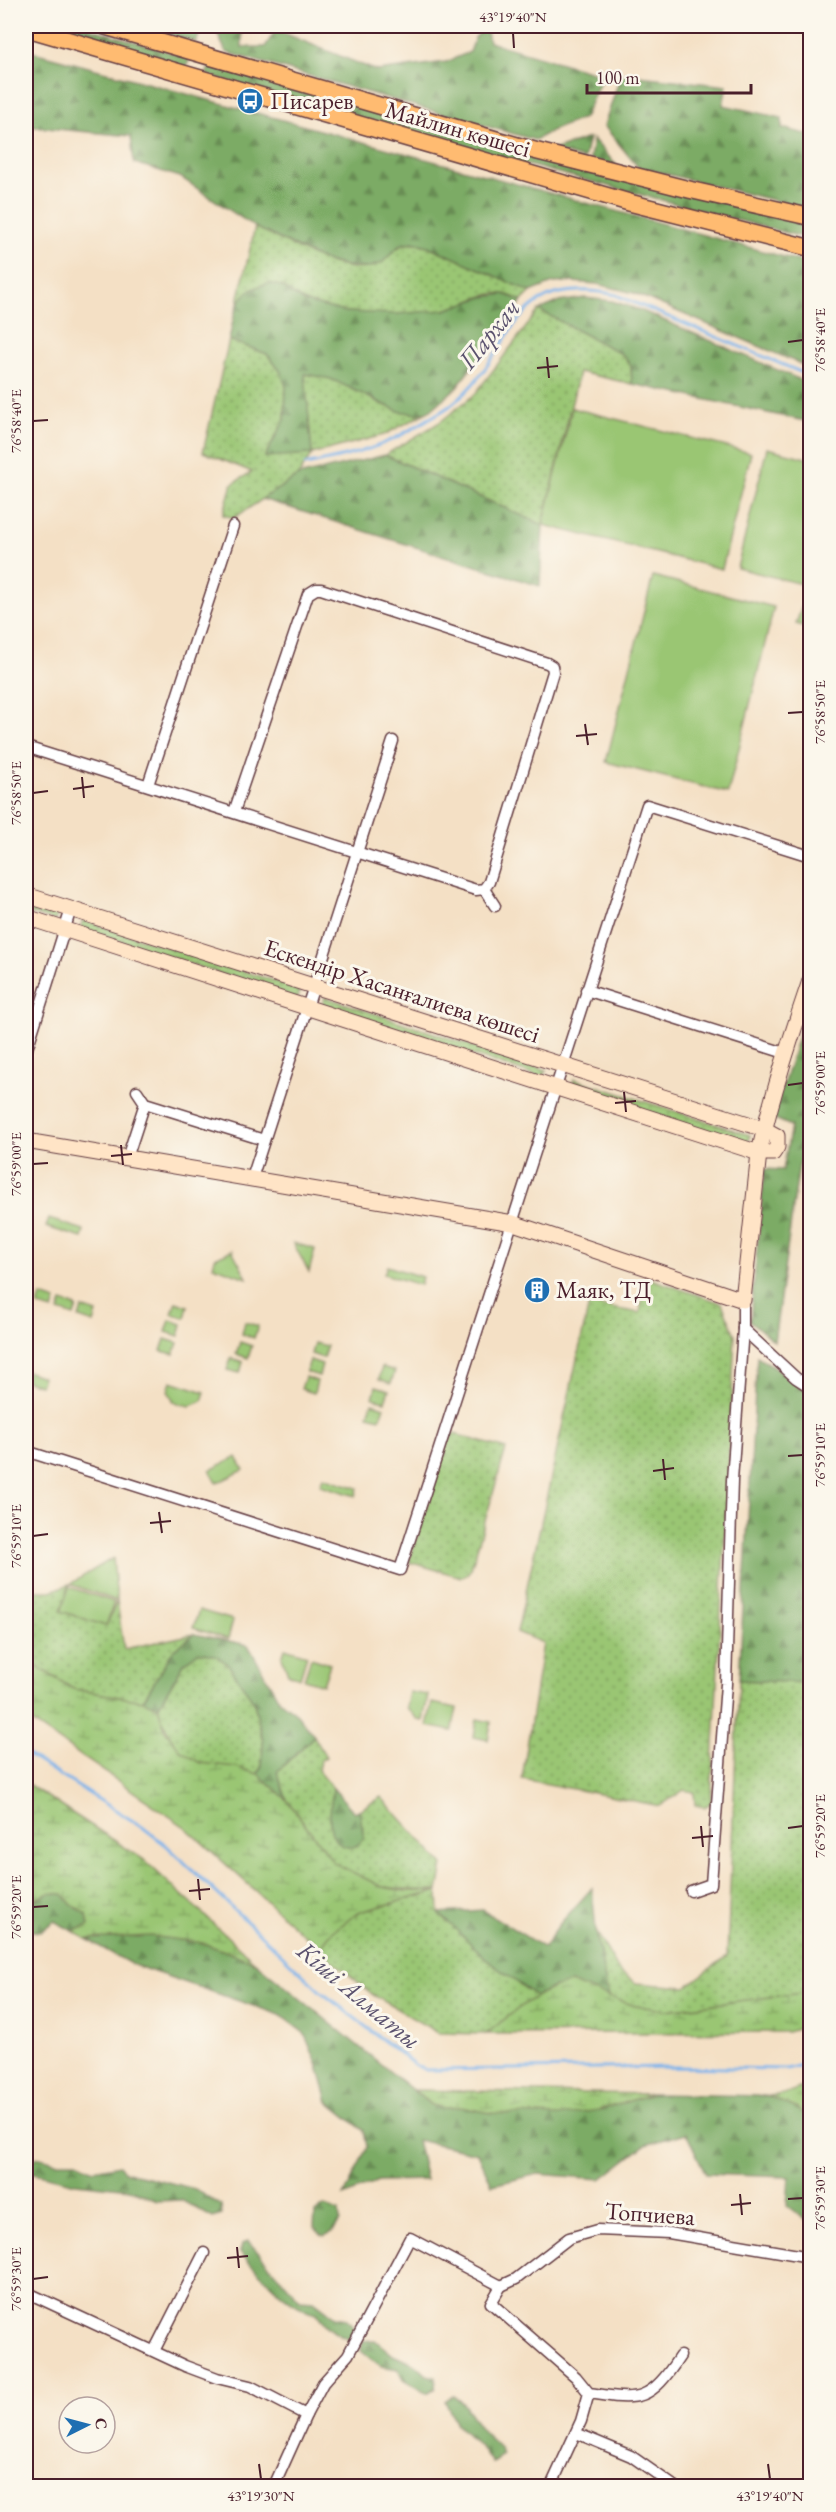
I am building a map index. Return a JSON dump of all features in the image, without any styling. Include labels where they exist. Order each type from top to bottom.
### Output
[{"type":"main road","name":"Майлин көшесі","points":[[104,26],[536,150],[691,190],[810,217]]},
{"type":"main road","name":"Майлин көшесі","points":[[26,28],[630,203],[810,248]]},
{"type":"main road","points":[[198,79],[206,54]]},
{"type":"street","points":[[148,785],[233,526]]},
{"type":"street","points":[[234,812],[308,594],[316,589],[321,590],[552,666],[553,672],[493,871],[484,889]]},
{"type":"street","points":[[252,1178],[309,1008],[393,741]]},
{"type":"street","points":[[26,747],[476,890],[484,889]]},
{"type":"street","points":[[26,1451],[400,1570],[647,805],[810,856]]},
{"type":"street","points":[[484,889],[495,906]]},
{"type":"street","name":"Ескендір Хасанғалиева көшесі","points":[[26,894],[765,1129]]},
{"type":"street","points":[[26,1052],[72,909]]},
{"type":"street","name":"Ескендір Хасанғалиева көшесі","points":[[26,917],[759,1153]]},
{"type":"street","points":[[692,1891],[711,1884],[726,1684],[732,1480],[743,1329],[742,1300],[759,1153],[785,1053],[810,981]]},
{"type":"street","points":[[586,990],[785,1053]]},
{"type":"street","points":[[137,1091],[145,1103],[264,1140]]},
{"type":"street","points":[[127,1158],[145,1103]]},
{"type":"street","points":[[26,1141],[513,1223],[742,1300]]},
{"type":"street","points":[[743,1329],[796,1378],[810,1387]]},
{"type":"street","name":"Топчиева","points":[[501,2286],[516,2279],[569,2238],[597,2230],[669,2233],[810,2258]]},
{"type":"street","points":[[274,2487],[323,2383],[348,2355],[410,2238],[501,2286],[491,2303],[576,2378],[589,2393],[629,2399],[646,2394],[664,2382],[680,2356]]},
{"type":"street","points":[[154,2351],[204,2253]]},
{"type":"street","points":[[26,2292],[218,2378],[250,2386],[306,2415]]},
{"type":"street","points":[[551,2487],[576,2433],[589,2393]]},
{"type":"street","points":[[576,2433],[631,2456],[674,2487]]},
{"type":"green space","points":[[42,26],[82,26],[190,58],[186,68]]},
{"type":"green space","points":[[136,26],[203,26],[196,42]]},
{"type":"green space","points":[[214,26],[242,26],[242,47],[265,47],[276,30],[377,71],[446,62],[470,52],[475,38],[486,26],[489,42],[603,75],[584,118],[535,140],[226,52]]},
{"type":"green space","points":[[26,50],[810,264],[810,368],[634,293],[597,284],[572,282],[553,283],[531,292],[428,246],[413,242],[400,245],[382,263],[367,268],[323,260],[255,227],[180,177],[134,163],[131,136],[26,126]]},
{"type":"green space","points":[[211,63],[810,222],[810,239],[532,166],[206,75]]},
{"type":"green space","points":[[621,74],[727,86],[723,105],[782,118],[782,128],[810,135],[810,209],[638,167],[604,126]]},
{"type":"green space","points":[[589,138],[584,159],[553,150]]},
{"type":"green space","points":[[593,139],[617,166],[590,159]]},
{"type":"green space","points":[[255,227],[325,261],[355,268],[376,265],[406,244],[428,246],[531,292],[522,301],[497,294],[482,296],[433,312],[396,314],[375,314],[317,307],[301,300],[282,286],[238,301]]},
{"type":"green space","points":[[269,283],[281,286],[305,302],[346,312],[396,314],[445,310],[483,297],[504,294],[522,301],[456,388],[431,410],[418,414],[398,411],[331,379],[305,374],[312,454],[265,457],[285,419],[286,386],[281,372],[267,354],[229,340],[238,303],[249,291]]},
{"type":"green space","points":[[585,298],[612,301],[640,310],[810,384],[810,422],[632,384],[631,366],[622,354],[539,310],[558,302]]},
{"type":"green space","points":[[539,310],[622,354],[631,366],[632,384],[579,372],[543,525],[385,455],[440,422],[475,394]]},
{"type":"green space","points":[[229,340],[267,354],[281,372],[286,386],[285,419],[265,456],[312,454],[298,476],[234,518],[223,515],[232,484],[252,472],[203,452]]},
{"type":"green space","points":[[304,374],[332,379],[392,408],[417,412],[431,410],[384,435],[312,454]]},
{"type":"green space","points":[[572,408],[751,453],[722,569],[543,525]]},
{"type":"green space","points":[[767,448],[810,459],[810,586],[737,568]]},
{"type":"green space","points":[[385,455],[543,525],[540,586],[262,499],[298,476]]},
{"type":"green space","points":[[653,576],[774,607],[728,793],[606,762]]},
{"type":"green space","points":[[802,606],[810,608],[810,628],[796,624]]},
{"type":"green space","points":[[26,901],[58,912],[55,921],[26,912]]},
{"type":"green space","points":[[83,920],[300,989],[297,999],[80,928]]},
{"type":"green space","points":[[325,997],[546,1070],[543,1078],[322,1006]]},
{"type":"green space","points":[[810,998],[810,1088],[774,1341],[750,1321],[765,1169],[783,1170],[791,1126],[773,1118]]},
{"type":"green space","points":[[574,1079],[750,1135],[747,1145],[572,1087]]},
{"type":"green space","points":[[49,1219],[84,1230],[82,1238],[46,1227]]},
{"type":"green space","points":[[293,1243],[315,1249],[309,1272]]},
{"type":"green space","points":[[232,1250],[247,1278],[213,1266],[215,1258]]},
{"type":"green space","points":[[387,1266],[422,1277],[420,1285],[384,1274]]},
{"type":"green space","points":[[645,1277],[722,1303],[735,1335],[711,1803],[704,1807],[695,1805],[694,1792],[684,1790],[660,1806],[522,1779],[543,1643],[517,1632],[589,1304],[640,1313]]},
{"type":"green space","points":[[41,1296],[56,1301],[53,1310],[38,1306]]},
{"type":"green space","points":[[62,1302],[77,1307],[74,1316],[59,1311]]},
{"type":"green space","points":[[176,1302],[188,1306],[185,1318],[172,1314]]},
{"type":"green space","points":[[82,1308],[97,1313],[94,1323],[79,1318]]},
{"type":"green space","points":[[170,1320],[182,1324],[179,1336],[166,1332]]},
{"type":"green space","points":[[245,1322],[258,1326],[254,1338],[242,1334]]},
{"type":"green space","points":[[165,1339],[178,1343],[174,1354],[161,1351]]},
{"type":"green space","points":[[240,1342],[252,1346],[248,1358],[236,1354]]},
{"type":"green space","points":[[314,1343],[327,1346],[323,1358],[311,1354]]},
{"type":"green space","points":[[757,1356],[810,1391],[810,1683],[739,1680]]},
{"type":"green space","points":[[231,1358],[243,1362],[240,1373],[227,1370]]},
{"type":"green space","points":[[310,1360],[322,1364],[319,1376],[306,1372]]},
{"type":"green space","points":[[382,1367],[395,1371],[391,1383],[379,1379]]},
{"type":"green space","points":[[26,1371],[43,1377],[40,1385],[26,1381]]},
{"type":"green space","points":[[305,1377],[317,1381],[314,1393],[301,1389]]},
{"type":"green space","points":[[171,1381],[205,1392],[202,1401],[190,1406],[174,1402],[168,1391]]},
{"type":"green space","points":[[376,1386],[389,1390],[385,1401],[373,1398]]},
{"type":"green space","points":[[372,1403],[384,1407],[380,1418],[368,1415]]},
{"type":"green space","points":[[451,1433],[506,1449],[471,1569],[461,1577],[409,1562]]},
{"type":"green space","points":[[237,1457],[244,1470],[217,1483],[210,1470]]},
{"type":"green space","points":[[323,1477],[358,1488],[356,1496],[320,1485]]},
{"type":"green space","points":[[113,1558],[117,1601],[70,1584]]},
{"type":"green space","points":[[70,1584],[61,1611],[106,1626],[117,1601],[124,1649],[194,1634],[172,1652],[143,1701],[73,1689],[26,1660],[26,1591],[51,1591]]},
{"type":"green space","points":[[69,1587],[114,1602],[106,1626],[61,1611]]},
{"type":"green space","points":[[199,1610],[233,1620],[228,1639],[193,1628]]},
{"type":"green space","points":[[194,1634],[248,1645],[279,1700],[297,1714],[314,1736],[277,1772],[287,1800],[258,1774],[262,1765],[263,1741],[254,1702],[228,1664],[215,1655],[198,1652],[184,1663],[158,1707],[143,1701],[172,1652]]},
{"type":"green space","points":[[285,1648],[307,1655],[300,1678],[288,1674],[282,1657]]},
{"type":"green space","points":[[198,1652],[215,1655],[228,1664],[254,1702],[263,1741],[262,1765],[258,1774],[194,1761],[179,1749],[168,1733],[158,1707],[184,1663]]},
{"type":"green space","points":[[311,1658],[330,1664],[323,1685],[304,1679]]},
{"type":"green space","points":[[26,1660],[73,1689],[143,1701],[158,1707],[165,1730],[181,1751],[200,1763],[236,1767],[258,1774],[287,1800],[334,1863],[382,1887],[406,1891],[438,1891],[359,1912],[331,1933],[319,1949],[185,1827],[26,1718]]},
{"type":"green space","points":[[739,1680],[810,1683],[810,1992],[667,2010],[635,2006],[608,1997],[596,1931],[619,1971],[636,1983],[686,1987],[727,1956]]},
{"type":"green space","points":[[409,1692],[428,1695],[423,1721],[418,1720],[406,1707]]},
{"type":"green space","points":[[432,1703],[457,1708],[452,1731],[427,1726]]},
{"type":"green space","points":[[477,1719],[491,1722],[488,1740],[474,1737]]},
{"type":"green space","points":[[314,1736],[326,1757],[320,1761],[318,1770],[333,1788],[330,1820],[364,1838],[359,1810],[381,1797],[443,1865],[438,1891],[439,1913],[492,1964],[536,1996],[486,2034],[438,2033],[373,1995],[319,1949],[331,1933],[359,1912],[435,1892],[382,1887],[334,1863],[287,1800],[277,1772]]},
{"type":"green space","points":[[26,1783],[143,1859],[255,1962],[203,1943],[151,1936],[86,1939],[73,1931],[89,1926],[87,1914],[72,1905],[63,1894],[49,1893],[26,1904]]},
{"type":"green space","points":[[333,1788],[354,1812],[359,1810],[364,1838],[355,1846],[348,1847],[334,1839],[330,1823]]},
{"type":"green space","points":[[592,1888],[596,1931],[608,1997],[590,1991],[553,1987],[536,1996],[492,1964],[439,1913],[483,1910],[544,1948],[558,1926]]},
{"type":"green space","points":[[49,1893],[63,1894],[72,1905],[87,1914],[89,1926],[73,1931],[54,1921],[40,1932],[26,1930],[26,1904]]},
{"type":"green space","points":[[151,1936],[203,1943],[255,1962],[431,2105],[492,2113],[599,2110],[652,2094],[768,2096],[796,2108],[810,2118],[810,2223],[787,2206],[789,2177],[706,2174],[686,2133],[645,2145],[601,2179],[538,2174],[492,2185],[478,2153],[417,2140],[426,2180],[378,2181],[344,2196],[367,2147],[364,2131],[328,2102],[318,2066],[304,2033],[280,2015],[131,1964],[86,1939]]},
{"type":"green space","points":[[571,1983],[635,2006],[667,2010],[810,1992],[810,2025],[788,2032],[486,2034],[536,1996]]},
{"type":"green space","points":[[810,2084],[810,2118],[796,2108],[768,2096],[784,2094]]},
{"type":"green space","points":[[414,2090],[652,2094],[599,2110],[558,2116],[492,2113],[460,2107],[444,2108],[431,2105]]},
{"type":"green space","points":[[37,2157],[55,2162],[77,2162],[94,2170],[119,2165],[124,2171],[195,2189],[221,2206],[222,2215],[213,2218],[181,2200],[157,2201],[130,2189],[76,2183],[26,2171]]},
{"type":"green space","points":[[324,2206],[339,2211],[340,2221],[333,2232],[324,2236],[314,2228],[315,2213]]},
{"type":"green space","points":[[248,2241],[300,2300],[314,2301],[335,2317],[347,2319],[357,2330],[352,2341],[332,2330],[317,2313],[296,2305],[265,2279],[240,2252],[242,2244]]},
{"type":"green space","points":[[375,2340],[393,2355],[417,2366],[427,2375],[436,2377],[435,2388],[427,2393],[403,2379],[398,2369],[381,2366],[361,2351],[363,2341]]},
{"type":"green space","points":[[453,2395],[462,2402],[484,2433],[497,2445],[503,2456],[492,2463],[484,2451],[456,2424],[445,2401]]},
{"type":"waterway","name":"Пархач","points":[[305,465],[379,445],[446,409],[473,384],[517,321],[533,305],[553,295],[580,291],[616,295],[810,376]]},
{"type":"waterway","name":"Кіші Алматы","points":[[26,1754],[141,1826],[166,1845],[320,1991],[415,2065],[426,2070],[677,2067],[786,2069],[810,2063]]},
{"type":"place","name":"Писарев","points":[[250,101]]},
{"type":"place","name":"Маяк, ТД","points":[[537,1290]]}]
